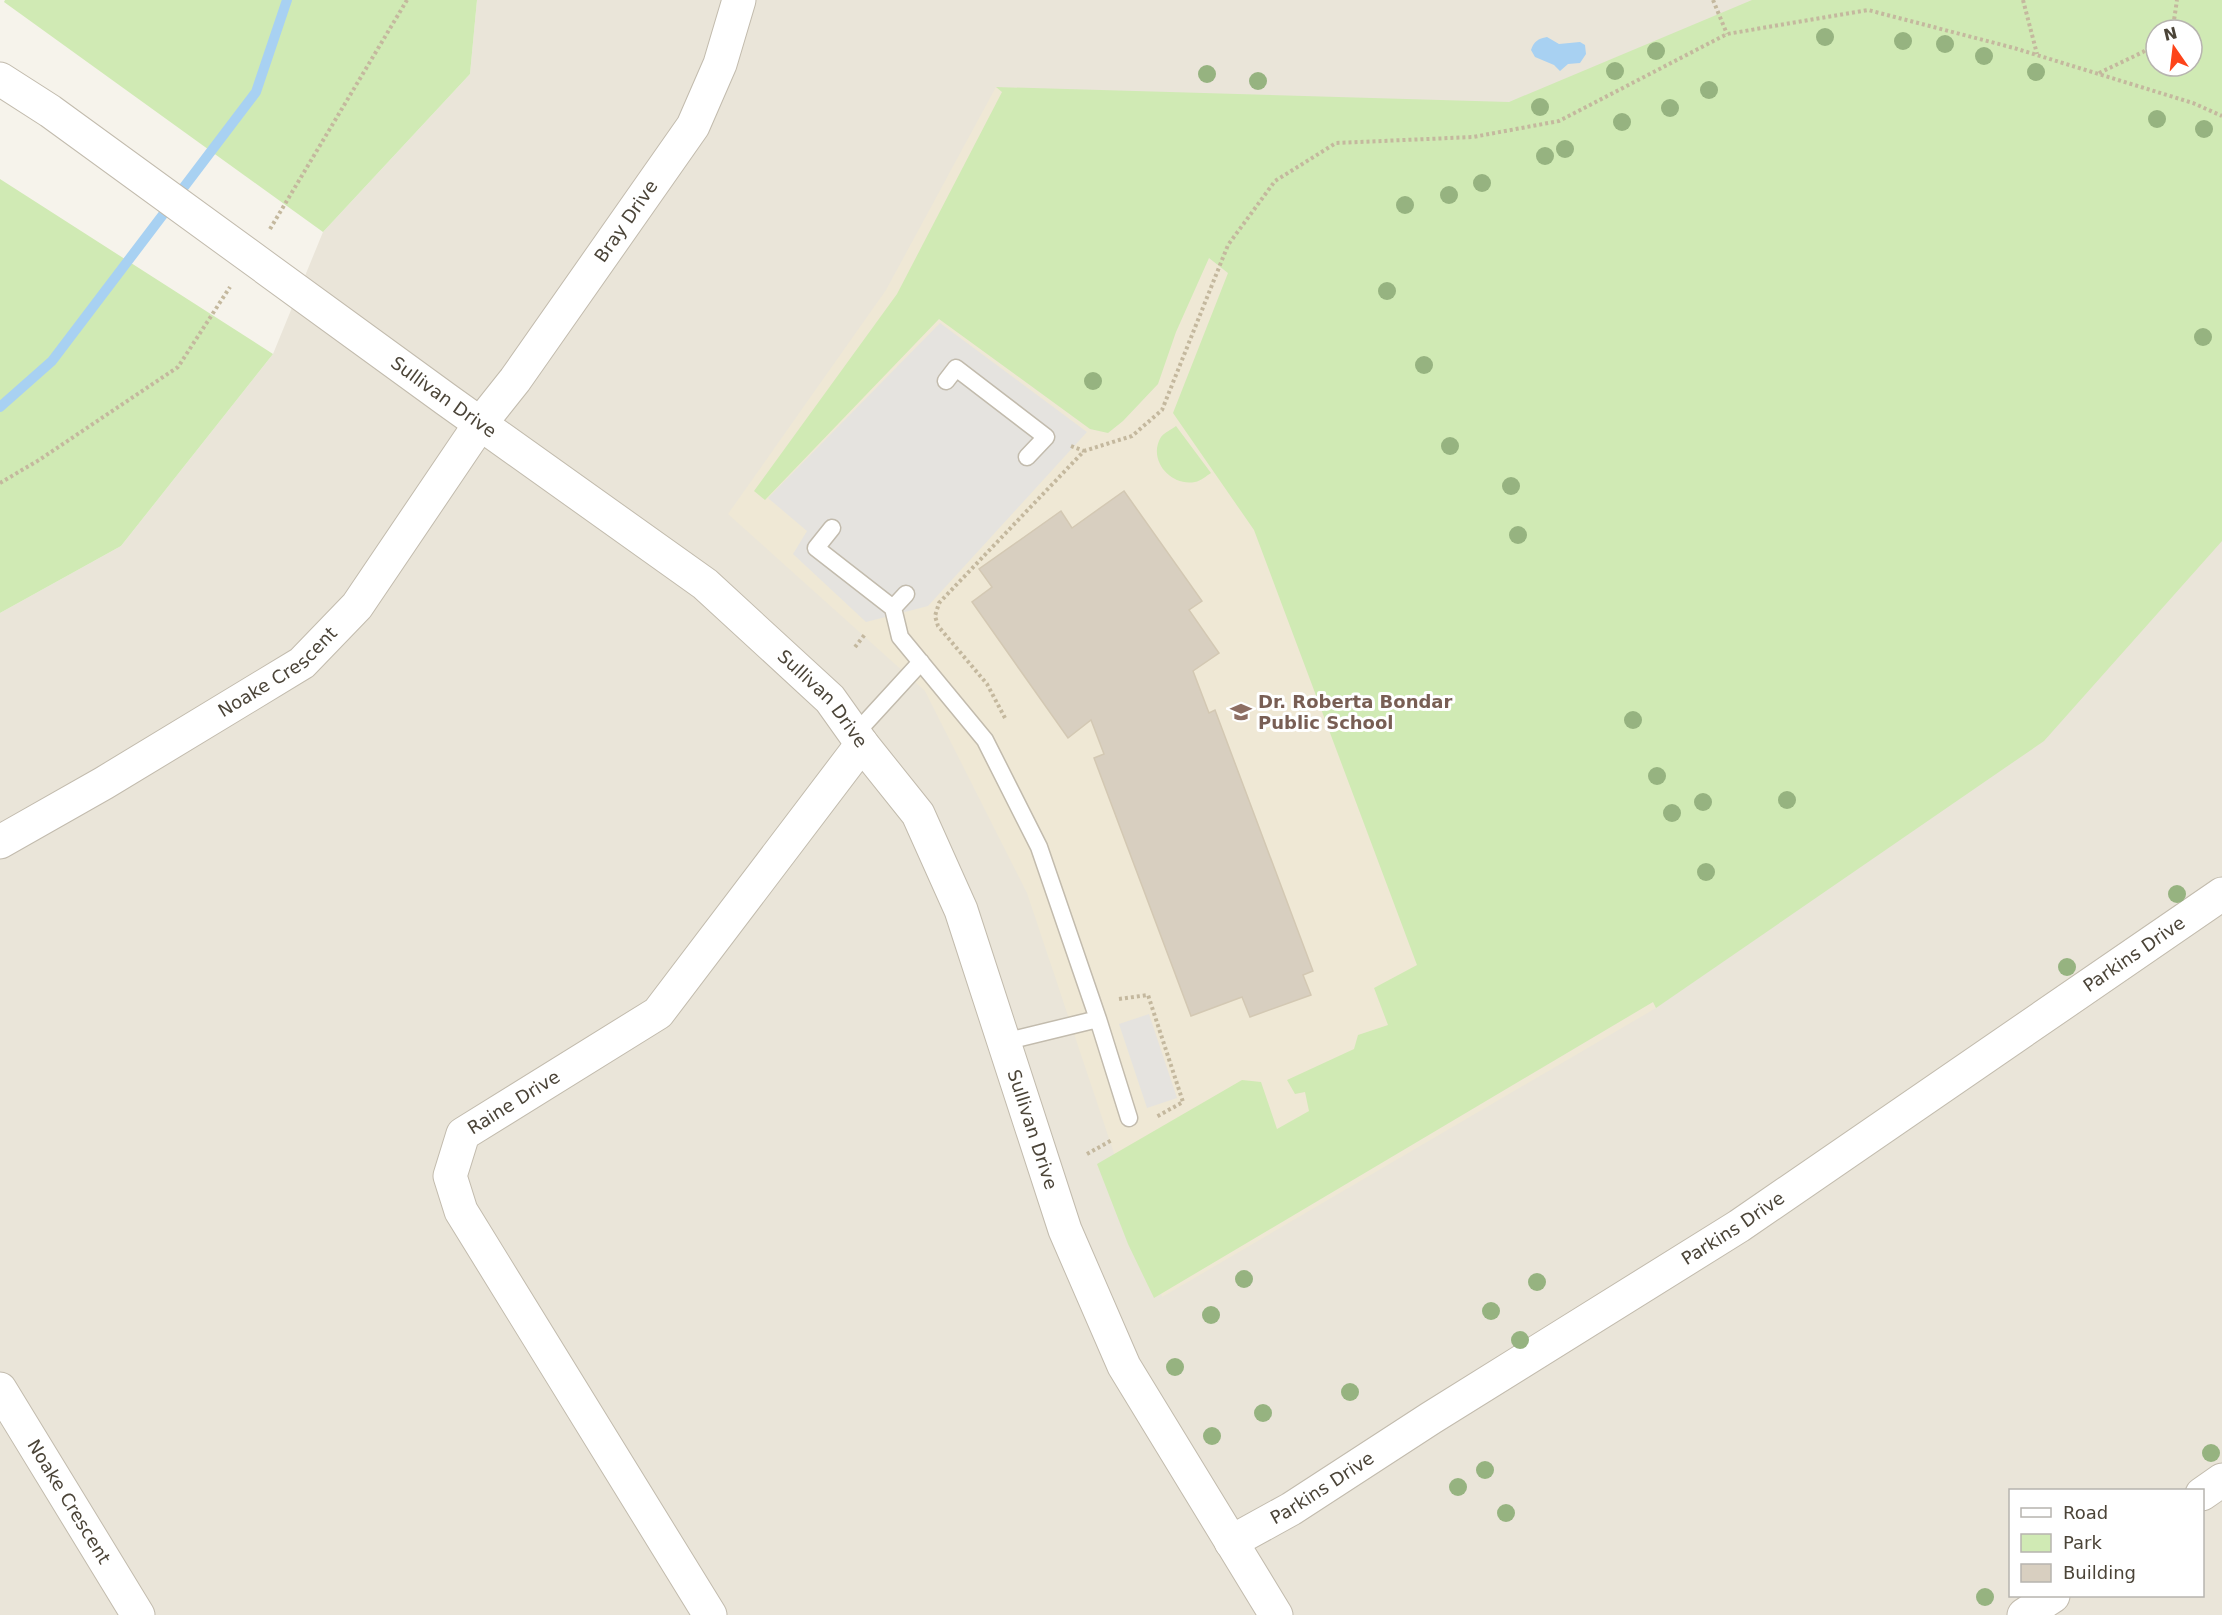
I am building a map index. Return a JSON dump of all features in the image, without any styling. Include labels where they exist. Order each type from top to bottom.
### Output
[{"type":"street","name":"Bray Drive","points":[[480,424],[515,380],[693,126],[720,64],[739,0]]},
{"type":"street","name":"Sullivan Drive","points":[[0,79],[50,111],[480,424],[705,584],[830,699],[918,814],[962,910],[1065,1230],[1124,1366],[1276,1615]]},
{"type":"street","name":"Noake Crescent","points":[[0,842],[104,783],[302,663],[357,606],[480,424]]},
{"type":"street","name":"Raine Drive","points":[[710,1615],[461,1212],[450,1176],[462,1134],[658,1013],[859,739]]},
{"type":"street","name":"Parkins Drive","points":[[1230,1542],[1291,1509],[1431,1418],[1739,1226],[2222,894]]},
{"type":"street","name":"Noake Crescent","points":[[0,1389],[138,1615]]},
{"type":"street","points":[[2204,1493],[2222,1480]]},
{"type":"street","points":[[2024,1615],[2051,1597]]},
{"type":"lane","points":[[946,381],[956,368],[1046,437],[1027,457]]},
{"type":"lane","points":[[832,528],[816,548],[893,608],[900,637],[985,740],[1039,847],[1129,1118]]},
{"type":"lane","points":[[893,608],[906,594]]},
{"type":"lane","points":[[859,739],[921,662]]},
{"type":"lane","points":[[1004,1041],[1098,1019]]},
{"type":"path","points":[[1713,0],[1727,34]]},
{"type":"path","points":[[2023,0],[2037,55]]},
{"type":"path","points":[[2174,18],[2177,0]]},
{"type":"path","points":[[1007,722],[987,684],[938,626],[935,616],[939,603],[1084,451],[1132,436],[1162,410],[1228,245],[1275,181],[1336,143],[1473,137],[1559,121],[1727,34],[1868,10],[2037,55],[2193,103],[2222,116]]},
{"type":"path","points":[[2098,74],[2144,51]]},
{"type":"path","points":[[855,646],[866,633]]},
{"type":"path","points":[[1118,999],[1148,995],[1183,1102],[1154,1118]]},
{"type":"path","points":[[1087,1154],[1116,1138]]},
{"type":"shaded area","points":[[477,0],[2222,0],[2222,1615],[0,1615],[0,613],[121,546],[273,354],[323,232],[470,74]]},
{"type":"shaded area","name":"Dr. Roberta Bondar Public School","points":[[996,87],[1372,389],[1558,733],[1656,1008],[1162,1297],[1027,893],[925,691],[728,514],[886,290]]},
{"type":"shaded area","points":[[940,323],[1087,432],[928,606],[866,622],[793,554],[807,531],[768,498]]},
{"type":"shaded area","points":[[1149,1014],[1177,1098],[1147,1108],[1119,1024]]},
{"type":"green space","points":[[5,0],[477,0],[470,74],[323,232],[4,2]]},
{"type":"green space","points":[[1752,0],[2222,0],[2222,541],[2044,741],[1656,1008],[1653,1002],[1154,1298],[1128,1244],[1097,1164],[1242,1080],[1261,1082],[1277,1129],[1309,1111],[1305,1092],[1295,1094],[1287,1080],[1354,1049],[1358,1035],[1388,1025],[1374,988],[1417,965],[1254,530],[1173,413],[1228,273],[1209,258],[1176,332],[1158,384],[1123,421],[1108,433],[1090,429],[939,319],[765,500],[754,491],[897,294],[1002,92],[996,87],[1509,102]]},
{"type":"green space","points":[[0,179],[273,354],[121,546],[0,613]]},
{"type":"green space","points":[[1176,426],[1211,473],[1199,481],[1178,480],[1170,476],[1159,463],[1157,446],[1161,437]]},
{"type":"water","points":[[1547,37],[1559,44],[1580,42],[1585,45],[1586,54],[1580,63],[1568,64],[1560,71],[1554,65],[1535,57],[1531,50],[1537,41]]},
{"type":"building","points":[[1124,491],[1202,601],[1189,610],[1219,653],[1193,671],[1209,713],[1215,710],[1313,971],[1303,975],[1311,995],[1250,1017],[1242,997],[1191,1016],[1094,758],[1104,754],[1091,720],[1068,738],[972,602],[992,587],[979,569],[1061,511],[1072,528]]},
{"type":"waterway","points":[[0,407],[52,361],[256,92],[287,0]]},
{"type":"place","name":"Dr. Roberta Bondar Public School","points":[[1241,712]]}]
